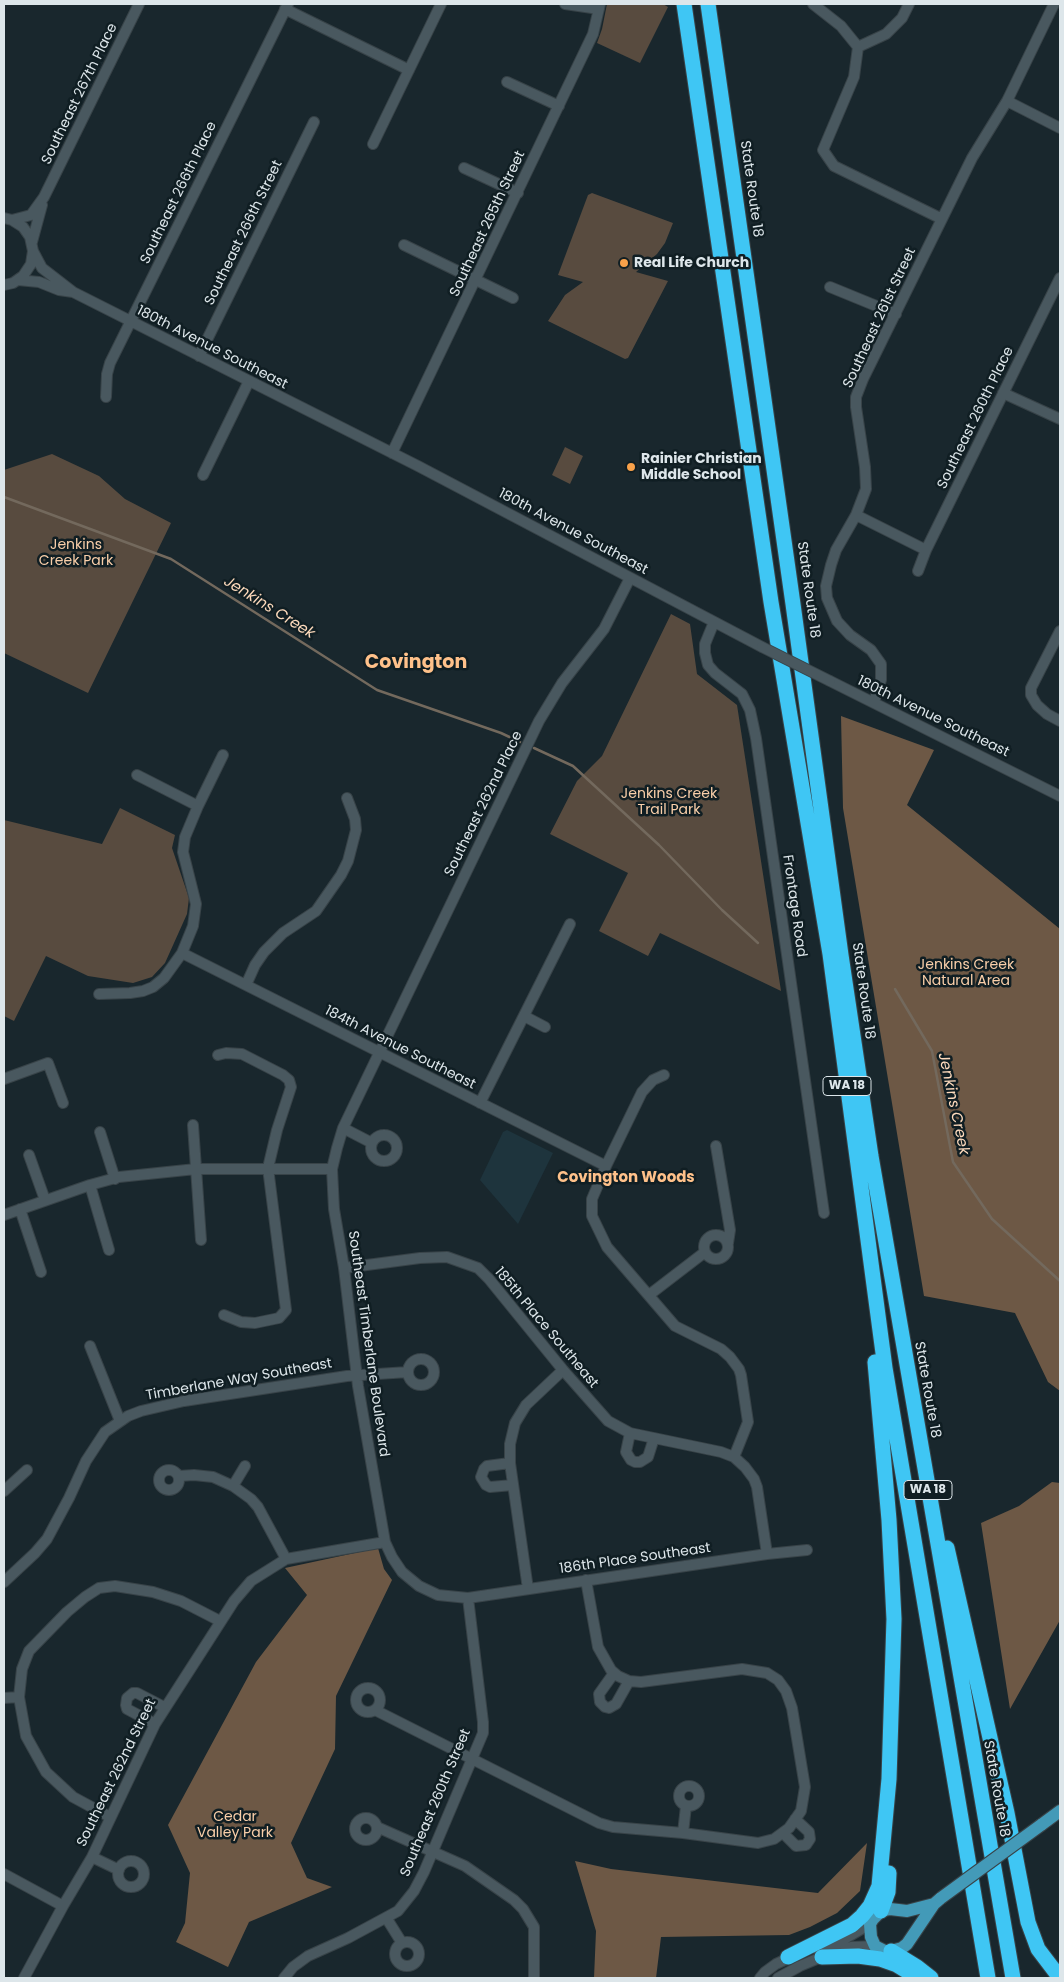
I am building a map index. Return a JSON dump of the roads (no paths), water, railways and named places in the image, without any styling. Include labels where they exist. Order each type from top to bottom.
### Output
[{"type":"highway","name":"State Route 18","points":[[684,4],[769,592],[836,955]]},
{"type":"highway","name":"State Route 18","points":[[708,4],[793,604],[842,1002],[859,1169],[884,1368],[988,1978]]},
{"type":"highway","name":"State Route 18","points":[[842,1002],[871,1156],[1013,1978]]},
{"type":"highway","points":[[788,1957],[852,1925],[862,1916],[873,1901],[879,1886],[881,1873],[889,1780],[894,1618],[889,1520],[859,1169]]},
{"type":"highway","points":[[907,1368],[1005,1804],[1028,1922],[1038,1949],[1060,1978]]},
{"type":"highway","points":[[881,1911],[888,1892],[892,1837],[889,1780]]},
{"type":"highway","points":[[891,1952],[917,1966],[932,1978]]},
{"type":"highway","points":[[822,1957],[858,1956],[880,1959],[904,1969],[918,1978]]},
{"type":"main road","points":[[938,1901],[907,1911],[881,1911],[870,1924],[871,1937],[875,1946],[891,1952],[907,1944],[938,1901],[1060,1811]]},
{"type":"street","name":"Southeast 267th Place","points":[[8,219],[31,215],[44,197],[139,4]]},
{"type":"street","points":[[373,144],[442,4]]},
{"type":"street","points":[[565,4],[600,6]]},
{"type":"street","points":[[812,4],[841,26],[858,47],[854,77],[824,150],[834,166],[942,219]]},
{"type":"street","points":[[858,47],[886,34],[902,18],[909,4]]},
{"type":"street","name":"Southeast 261st Street","points":[[874,702],[881,680],[881,664],[871,650],[850,635],[837,621],[827,598],[826,586],[830,565],[836,550],[856,515],[866,489],[866,477],[857,423],[856,398],[863,379],[972,158],[1007,101],[1054,4]]},
{"type":"street","points":[[286,6],[409,70]]},
{"type":"street","name":"Southeast 266th Place","points":[[106,397],[110,363],[286,6]]},
{"type":"street","name":"Southeast 265th Street","points":[[392,453],[477,280],[593,34],[600,6]]},
{"type":"street","points":[[507,82],[558,106]]},
{"type":"street","points":[[1007,101],[1060,128]]},
{"type":"street","name":"Southeast 266th Street","points":[[199,356],[314,122]]},
{"type":"street","points":[[464,168],[518,193]]},
{"type":"street","name":"Southeast 267th Place","points":[[11,282],[31,264],[34,233],[44,197]]},
{"type":"street","name":"180th Avenue Southeast","points":[[8,219],[27,232],[42,268],[73,292],[392,453],[762,647],[1060,796]]},
{"type":"street","points":[[404,245],[513,298]]},
{"type":"street","name":"Southeast 260th Place","points":[[918,571],[926,550],[1060,278]]},
{"type":"street","points":[[4,295],[11,282]]},
{"type":"street","name":"180th Avenue Southeast","points":[[11,282],[40,282],[59,290],[73,292]]},
{"type":"street","points":[[830,287],[896,314]]},
{"type":"street","points":[[203,476],[249,381]]},
{"type":"street","points":[[1003,393],[1060,419]]},
{"type":"street","points":[[856,515],[926,550]]},
{"type":"street","name":"Southeast 262nd Place","points":[[380,1053],[539,721],[562,683],[604,629],[630,578]]},
{"type":"street","name":"Frontage Road","points":[[714,622],[705,644],[708,665],[715,673],[742,694],[750,710],[756,738],[824,1213]]},
{"type":"street","points":[[1060,631],[1031,688],[1031,695],[1037,705],[1047,714],[1060,721]]},
{"type":"street","points":[[99,994],[130,993],[153,987],[164,978],[182,953],[193,926],[196,904],[195,892],[183,852],[185,837],[223,756]]},
{"type":"street","points":[[138,775],[198,806]]},
{"type":"street","points":[[246,985],[264,952],[284,933],[316,911],[341,875],[348,861],[356,830],[355,818],[347,798]]},
{"type":"street","points":[[480,1103],[570,924]]},
{"type":"street","name":"184th Avenue Southeast","points":[[182,953],[606,1166]]},
{"type":"street","points":[[524,1016],[545,1027]]},
{"type":"street","name":"Southeast Timberlane Boulevard","points":[[380,1053],[343,1128],[332,1169],[334,1210],[344,1268],[356,1375],[385,1542],[392,1557],[402,1572],[419,1586],[438,1595],[468,1598]]},
{"type":"street","points":[[218,1054],[242,1054],[275,1070],[288,1080],[291,1091],[277,1130],[268,1168],[286,1305],[284,1314],[279,1318],[256,1323],[241,1322],[224,1315]]},
{"type":"street","points":[[4,1079],[48,1063],[63,1103]]},
{"type":"street","points":[[664,1075],[653,1080],[642,1092],[592,1199],[592,1216],[607,1247],[675,1326],[721,1349],[730,1356],[739,1369],[748,1422],[734,1457],[750,1473],[757,1488],[767,1554]]},
{"type":"street","points":[[193,1126],[201,1240]]},
{"type":"street","points":[[343,1128],[372,1144]]},
{"type":"street","points":[[100,1132],[115,1178]]},
{"type":"street","points":[[716,1146],[730,1230],[728,1243],[726,1255],[719,1259],[711,1258],[705,1252],[704,1244],[712,1235],[720,1235],[728,1243]]},
{"type":"street","points":[[29,1155],[45,1200]]},
{"type":"street","points":[[4,1215],[115,1178],[196,1169],[332,1169]]},
{"type":"street","points":[[90,1185],[109,1250]]},
{"type":"street","points":[[20,1210],[41,1272]]},
{"type":"street","points":[[649,1295],[705,1252]]},
{"type":"street","name":"185th Place Southeast","points":[[344,1268],[420,1258],[447,1257],[478,1268],[608,1421],[630,1433],[721,1452],[734,1457]]},
{"type":"street","points":[[90,1346],[120,1421]]},
{"type":"street","points":[[528,1589],[510,1463],[510,1444],[515,1424],[521,1413],[535,1395],[563,1370]]},
{"type":"street","name":"Timberlane Way Southeast","points":[[4,1582],[47,1539],[86,1461],[105,1432],[120,1421],[141,1410],[356,1375],[408,1372]]},
{"type":"street","points":[[630,1433],[626,1452],[631,1460],[635,1462],[640,1462],[648,1457],[654,1438]]},
{"type":"street","points":[[510,1463],[487,1466],[481,1478],[490,1487],[513,1485]]},
{"type":"street","points":[[233,1486],[245,1466]]},
{"type":"street","points":[[4,1491],[27,1470]]},
{"type":"street","points":[[179,1476],[213,1477],[233,1486],[251,1499],[258,1507],[286,1559]]},
{"type":"street","name":"Southeast 262nd Street","points":[[24,1978],[62,1906],[92,1857],[164,1706],[220,1620],[251,1581],[286,1559],[385,1542]]},
{"type":"street","name":"186th Place Southeast","points":[[468,1598],[767,1554],[807,1550]]},
{"type":"street","points":[[375,1710],[472,1757],[600,1823],[613,1827],[758,1842],[774,1839],[789,1827],[801,1811],[805,1787],[792,1708],[786,1691],[778,1680],[767,1673],[742,1669],[641,1682],[629,1681],[616,1675],[605,1661],[598,1647],[586,1580]]},
{"type":"street","points":[[110,1817],[73,1797],[46,1772],[26,1736],[19,1697],[22,1669],[28,1651],[85,1596],[99,1588],[115,1586],[153,1592],[181,1601],[220,1620]]},
{"type":"street","name":"Southeast 260th Street","points":[[284,1978],[293,1967],[308,1956],[387,1919],[398,1911],[414,1891],[424,1872],[482,1733],[483,1722],[468,1598]]},
{"type":"street","points":[[616,1675],[599,1694],[600,1702],[605,1707],[609,1708],[616,1704],[629,1681]]},
{"type":"street","points":[[154,1724],[130,1711],[126,1705],[127,1698],[137,1693],[164,1706]]},
{"type":"street","points":[[4,1698],[19,1697]]},
{"type":"street","points":[[684,1833],[686,1806]]},
{"type":"street","points":[[377,1827],[465,1866],[514,1900],[534,1927],[534,1978]]},
{"type":"street","points":[[92,1857],[119,1870]]},
{"type":"street","points":[[4,1874],[62,1906]]},
{"type":"street","points":[[387,1919],[402,1943]]},
{"type":"street","points":[[760,1978],[765,1972],[788,1957],[841,1941],[870,1924]]},
{"type":"street","points":[[778,1978],[800,1966],[851,1947],[875,1946]]},
{"type":"waterway","name":"Jenkins Creek","points":[[4,497],[171,559],[377,690],[501,733],[520,742]]},
{"type":"waterway","name":"Jenkins Creek","points":[[534,748],[573,766],[659,845],[722,910],[758,943]]},
{"type":"waterway","name":"Jenkins Creek","points":[[895,989],[932,1051],[953,1162],[992,1219],[1060,1281]]},
{"type":"place","name":"Real Life Church","points":[[624,263]]},
{"type":"place","name":"Rainier Christian Middle School","points":[[631,467]]},
{"type":"district","name":"Covington","points":[[416,663]]},
{"type":"district","name":"Covington Woods","points":[[626,1178]]},
{"type":"park label","name":"Jenkins Creek Park","points":[[76,554]]},
{"type":"park label","name":"Jenkins Creek Trail Park","points":[[669,802]]},
{"type":"park label","name":"Jenkins Creek Natural Area","points":[[966,974]]},
{"type":"park label","name":"Cedar Valley Park","points":[[235,1825]]}]
